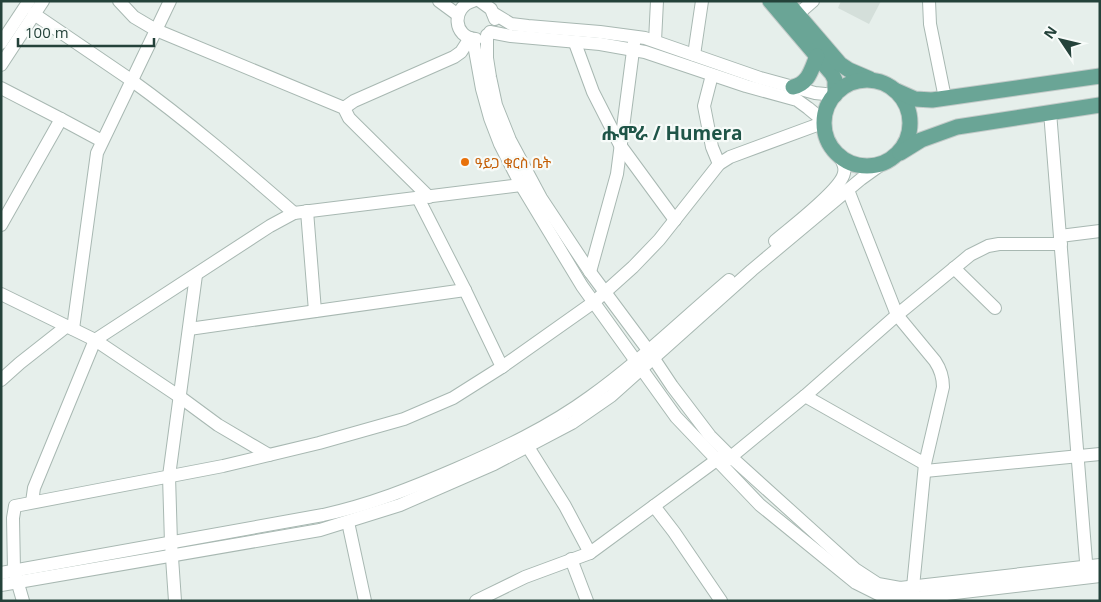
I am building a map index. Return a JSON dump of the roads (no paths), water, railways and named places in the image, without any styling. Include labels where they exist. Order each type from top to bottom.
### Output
[{"type":"main road","points":[[770,1],[835,80],[835,95]]},
{"type":"main road","points":[[786,1],[840,64],[858,75],[915,99],[932,100],[1100,76]]},
{"type":"main road","points":[[793,87],[800,85],[810,75],[817,56]]},
{"type":"main road","points":[[888,160],[905,143],[909,130],[908,111],[902,99],[883,84],[864,80],[846,86],[835,95],[829,105],[825,122],[828,140],[839,155],[849,162],[860,165],[876,165],[888,160],[921,140],[957,127],[1100,105]]},
{"type":"street","points":[[1,43],[29,1]]},
{"type":"street","points":[[1,65],[43,1]]},
{"type":"street","points":[[119,1],[134,17],[156,30],[344,108],[349,118],[423,198],[502,367]]},
{"type":"street","points":[[1,380],[20,363],[70,328],[97,153],[170,1]]},
{"type":"street","points":[[439,1],[458,15]]},
{"type":"street","points":[[655,41],[657,1]]},
{"type":"street","points":[[694,55],[702,1]]},
{"type":"street","points":[[798,14],[813,1]]},
{"type":"street","points":[[929,1],[930,24],[945,98]]},
{"type":"street","points":[[825,122],[797,100],[645,52],[633,44],[600,32],[512,24],[494,13],[488,5],[472,2],[460,10],[458,15],[458,26],[461,31],[471,38],[483,38],[489,34],[575,43],[633,44],[655,41],[760,78],[815,94],[835,95]]},
{"type":"street","points":[[494,13],[495,19],[489,34],[486,58],[496,105],[525,183],[552,238],[594,302],[676,417],[854,569],[877,593],[900,588],[913,592],[1093,571],[1078,456],[1050,112]]},
{"type":"street","points":[[34,14],[131,80],[196,130],[294,213]]},
{"type":"street","points":[[344,108],[354,101],[454,57],[461,52],[471,38]]},
{"type":"street","points":[[471,38],[482,89],[500,144],[525,183],[710,436],[724,459]]},
{"type":"street","points":[[575,43],[593,92],[620,145],[675,220]]},
{"type":"street","points":[[590,272],[617,174],[633,44]]},
{"type":"street","points":[[712,74],[704,106],[712,147],[719,164]]},
{"type":"street","points":[[1,88],[61,118],[102,142]]},
{"type":"street","points":[[1,225],[61,118]]},
{"type":"street","points":[[1,507],[15,506],[269,455],[404,419],[453,398],[502,367],[594,302],[659,240],[719,164],[730,157],[825,122]]},
{"type":"street","points":[[1,585],[11,575],[172,549],[320,530],[400,505],[527,436],[589,398],[651,355],[750,267],[842,181],[845,172],[839,155]]},
{"type":"street","points":[[750,267],[888,160]]},
{"type":"street","points":[[32,502],[34,488],[95,340],[270,226],[294,213],[423,198],[525,183]]},
{"type":"street","points":[[848,190],[896,315],[935,361],[943,379],[925,467],[913,592]]},
{"type":"street","points":[[308,211],[315,311]]},
{"type":"street","points":[[476,601],[525,577],[590,553],[654,506],[724,459],[805,396],[896,315],[970,255],[988,246],[1060,240],[1100,231]]},
{"type":"street","points":[[954,268],[995,308]]},
{"type":"street","points":[[176,601],[169,476],[196,275]]},
{"type":"street","points":[[189,329],[465,290]]},
{"type":"street","points":[[1,294],[95,340],[226,430],[269,455]]},
{"type":"street","points":[[172,549],[348,510],[451,477],[528,447],[572,423],[611,396],[638,365]]},
{"type":"street","points":[[805,396],[925,467],[1100,454]]},
{"type":"street","points":[[528,447],[565,506],[590,553]]},
{"type":"street","points":[[15,506],[11,575],[23,601]]},
{"type":"street","points":[[654,506],[721,601]]},
{"type":"street","points":[[348,522],[365,601]]},
{"type":"street","points":[[572,559],[587,601]]},
{"type":"place","name":"ዓይጋ ቁርስ ቤት","points":[[465,162]]},
{"type":"district","name":"ሑሞራ / Humera","points":[[672,133]]}]
